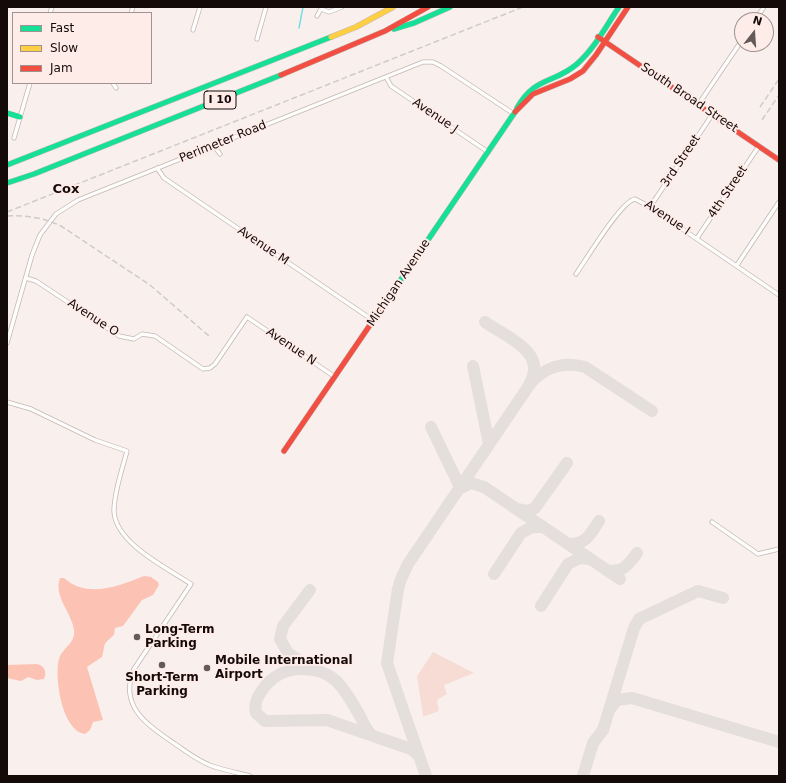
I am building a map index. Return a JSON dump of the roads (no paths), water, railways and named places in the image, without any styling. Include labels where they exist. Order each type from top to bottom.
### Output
[{"type":"main road","name":"I 10","points":[[7,165],[356,27],[393,7]]},
{"type":"main road","name":"I 10","points":[[7,183],[34,174],[269,80],[385,31],[428,7]]},
{"type":"main road","points":[[385,31],[414,23],[450,7]]},
{"type":"main road","name":"Michigan Avenue","points":[[514,114],[519,102],[529,89],[538,83],[572,69],[581,60],[618,7]]},
{"type":"main road","name":"Michigan Avenue","points":[[284,451],[514,114],[533,94],[577,76],[588,65],[628,7]]},
{"type":"main road","name":"South Broad Street","points":[[598,37],[779,160]]},
{"type":"main road","points":[[7,113],[20,117]]},
{"type":"street","points":[[193,30],[200,7]]},
{"type":"street","points":[[257,39],[266,7]]},
{"type":"street","points":[[316,16],[321,9],[329,12],[342,7]]},
{"type":"street","points":[[698,105],[734,52]]},
{"type":"street","name":"Perimeter Road","points":[[7,343],[40,236],[49,221],[62,208],[84,197],[418,64],[432,62],[514,114]]},
{"type":"street","name":"Avenue J","points":[[386,77],[391,86],[488,152]]},
{"type":"street","points":[[14,138],[30,84]]},
{"type":"street","points":[[114,84],[116,88]]},
{"type":"street","name":"3rd Street","points":[[650,207],[712,115]]},
{"type":"street","points":[[214,146],[220,154]]},
{"type":"street","name":"4th Street","points":[[697,238],[759,146]]},
{"type":"street","name":"Avenue M","points":[[157,168],[164,178],[374,321]]},
{"type":"street","name":"Avenue I","points":[[576,274],[619,211],[628,201],[638,199],[779,295]]},
{"type":"street","points":[[737,265],[779,202]]},
{"type":"street","name":"Avenue O","points":[[26,278],[36,281],[119,336],[134,338],[142,334],[155,336],[203,369],[213,367],[247,317]]},
{"type":"street","name":"Avenue N","points":[[247,317],[335,377]]},
{"type":"street","points":[[7,402],[31,409],[84,435],[127,451],[115,504],[115,519],[121,532],[139,549],[191,584],[135,668],[130,681],[131,701],[136,712],[149,726],[199,760],[216,767],[250,776]]},
{"type":"street","points":[[712,522],[758,554],[779,549]]},
{"type":"waterway","points":[[299,28],[303,7]]},
{"type":"railway","points":[[7,212],[523,7]]},
{"type":"railway","points":[[760,107],[779,79]]},
{"type":"railway","points":[[762,120],[779,95]]},
{"type":"railway","points":[[7,216],[35,218],[61,226],[150,285],[209,336]]},
{"type":"place","name":"Long-Term Parking","points":[[137,637]]},
{"type":"place","name":"Short-Term Parking","points":[[162,665]]},
{"type":"place","name":"Mobile International Airport","points":[[207,668]]},
{"type":"district","name":"Cox","points":[[66,190]]}]
